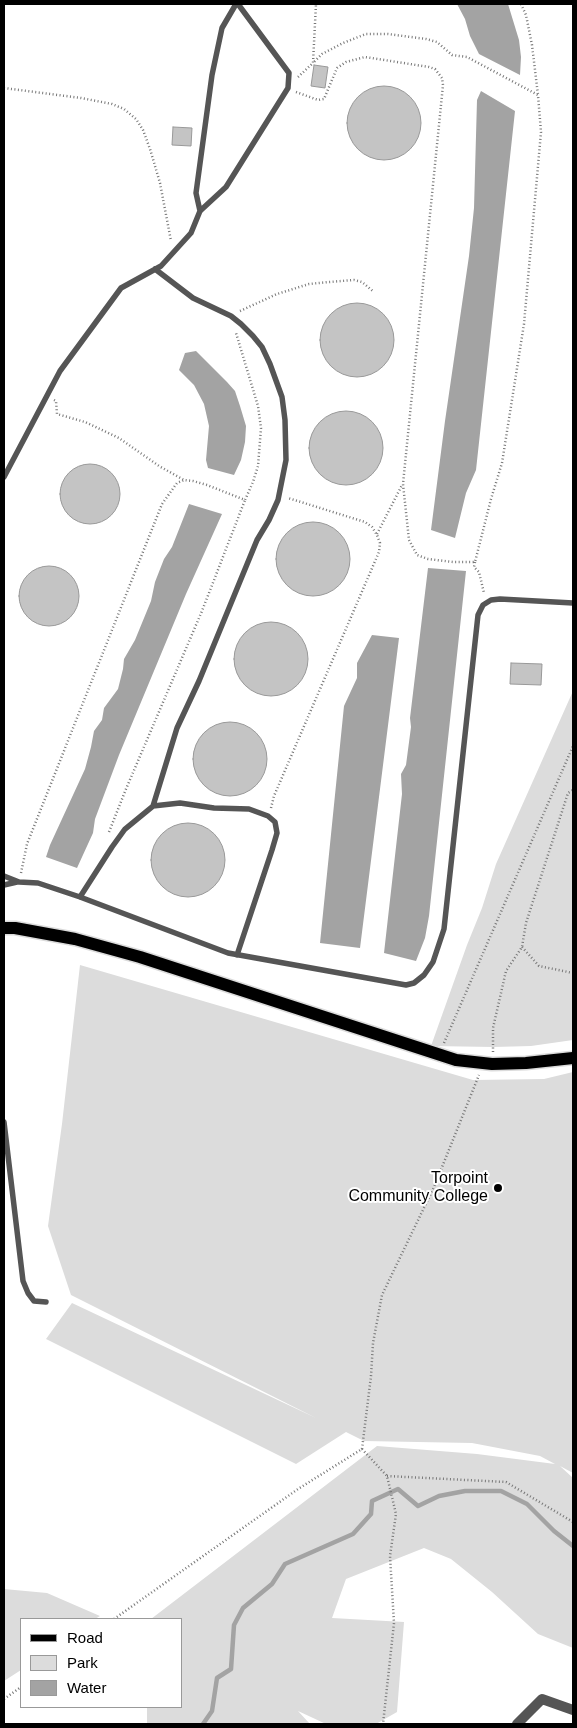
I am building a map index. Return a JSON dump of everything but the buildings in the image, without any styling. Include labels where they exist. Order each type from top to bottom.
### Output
[{"type":"main road","points":[[4,928],[15,928],[75,940],[140,956],[456,1060],[488,1064],[526,1063],[573,1058]]},
{"type":"street","points":[[517,1724],[542,1699],[573,1710]]},
{"type":"lane","points":[[4,477],[60,371],[121,288],[161,266],[191,233],[200,211],[226,187],[288,88],[289,73],[237,4],[222,28],[212,75],[196,193],[200,211]]},
{"type":"lane","points":[[152,806],[177,728],[199,681],[257,540],[269,520],[279,496],[286,460],[285,420],[282,397],[262,348],[241,324],[231,316],[193,298],[155,269]]},
{"type":"lane","points":[[4,885],[19,882],[38,883],[228,953],[406,985],[414,983],[424,975],[433,962],[444,929],[478,615],[483,606],[491,600],[573,603]]},
{"type":"lane","points":[[80,897],[126,829],[152,806],[188,804],[214,808],[249,809],[268,816],[275,822],[277,833],[237,955]]},
{"type":"lane","points":[[4,876],[19,882]]},
{"type":"lane","points":[[4,1122],[23,1281],[34,1301],[46,1302]]},
{"type":"path","points":[[313,63],[316,4]]},
{"type":"path","points":[[486,603],[479,572],[474,567],[490,500],[502,463],[524,324],[541,132],[532,45],[526,15],[521,4]]},
{"type":"path","points":[[475,562],[428,559],[417,554],[409,540],[403,484],[443,85],[442,78],[440,73],[429,67],[365,57],[346,62],[337,68],[324,99],[318,100],[306,97],[288,88],[322,54],[366,34],[400,36],[437,42],[452,55],[468,58],[538,96]]},
{"type":"path","points":[[4,88],[112,104],[124,109],[136,119],[143,130],[155,166],[173,252]]},
{"type":"path","points":[[108,853],[107,839],[126,789],[202,611],[258,466],[262,428],[258,406],[231,316],[277,294],[309,284],[354,280],[362,282],[374,292]]},
{"type":"path","points":[[47,394],[56,401],[57,414],[85,422],[119,438],[159,466],[184,480],[207,485],[245,500]]},
{"type":"path","points":[[19,882],[27,844],[162,504],[177,483],[184,480]]},
{"type":"path","points":[[377,534],[403,484]]},
{"type":"path","points":[[268,816],[274,796],[376,561],[380,543],[377,534],[366,522],[279,496]]},
{"type":"path","points":[[438,1055],[573,746]]},
{"type":"path","points":[[115,1618],[298,1489],[362,1448],[372,1376],[373,1343],[382,1295],[434,1187],[488,1064],[493,1028],[506,970],[522,947],[526,923],[568,793],[573,790]]},
{"type":"path","points":[[522,947],[539,966],[573,973]]},
{"type":"path","points":[[362,1448],[387,1476],[396,1514],[390,1556],[394,1623],[383,1724]]},
{"type":"path","points":[[387,1476],[506,1482],[573,1522]]},
{"type":"path","points":[[4,1699],[20,1688]]},
{"type":"green space","points":[[573,691],[573,1040],[531,1046],[431,1046],[482,908],[496,864]]},
{"type":"green space","points":[[80,965],[473,1080],[544,1079],[573,1072],[573,1473],[560,1466],[573,1478],[573,1648],[538,1634],[492,1592],[451,1559],[424,1548],[346,1579],[332,1618],[404,1622],[397,1712],[376,1724],[326,1724],[298,1711],[310,1724],[147,1724],[147,1708],[182,1708],[182,1618],[152,1618],[377,1446],[477,1454],[555,1464],[540,1456],[472,1443],[364,1441],[346,1432],[296,1464],[46,1339],[72,1303],[316,1418],[71,1295],[48,1226]]},
{"type":"green space","points":[[4,1589],[47,1593],[100,1616],[97,1618],[20,1618],[20,1671],[4,1681]]},
{"type":"water","points":[[457,4],[508,4],[519,40],[521,57],[520,75],[479,54]]},
{"type":"water","points":[[481,91],[515,111],[476,470],[466,493],[455,538],[431,530],[469,256],[474,208],[477,100]]},
{"type":"water","points":[[196,351],[235,391],[240,406],[246,426],[245,442],[241,460],[234,475],[208,468],[206,460],[209,426],[204,404],[194,385],[179,370],[185,353]]},
{"type":"water","points":[[189,504],[222,514],[186,594],[119,755],[95,819],[93,833],[77,868],[46,857],[85,769],[94,731],[102,720],[104,708],[118,689],[124,659],[135,640],[151,601],[155,582],[164,559],[172,547]]},
{"type":"water","points":[[428,568],[466,571],[429,916],[425,938],[416,961],[384,953],[402,794],[401,774],[406,765],[411,727],[410,718]]},
{"type":"water","points":[[372,635],[399,638],[360,948],[320,943],[344,706],[357,678],[357,663]]},
{"type":"waterway","points":[[203,1724],[212,1711],[217,1678],[231,1669],[234,1625],[243,1608],[272,1584],[285,1564],[353,1534],[371,1514],[372,1501],[398,1489],[418,1506],[439,1496],[465,1491],[501,1491],[527,1504],[554,1531],[573,1546]]},
{"type":"place","name":"Torpoint Community College","points":[[498,1188]]}]
